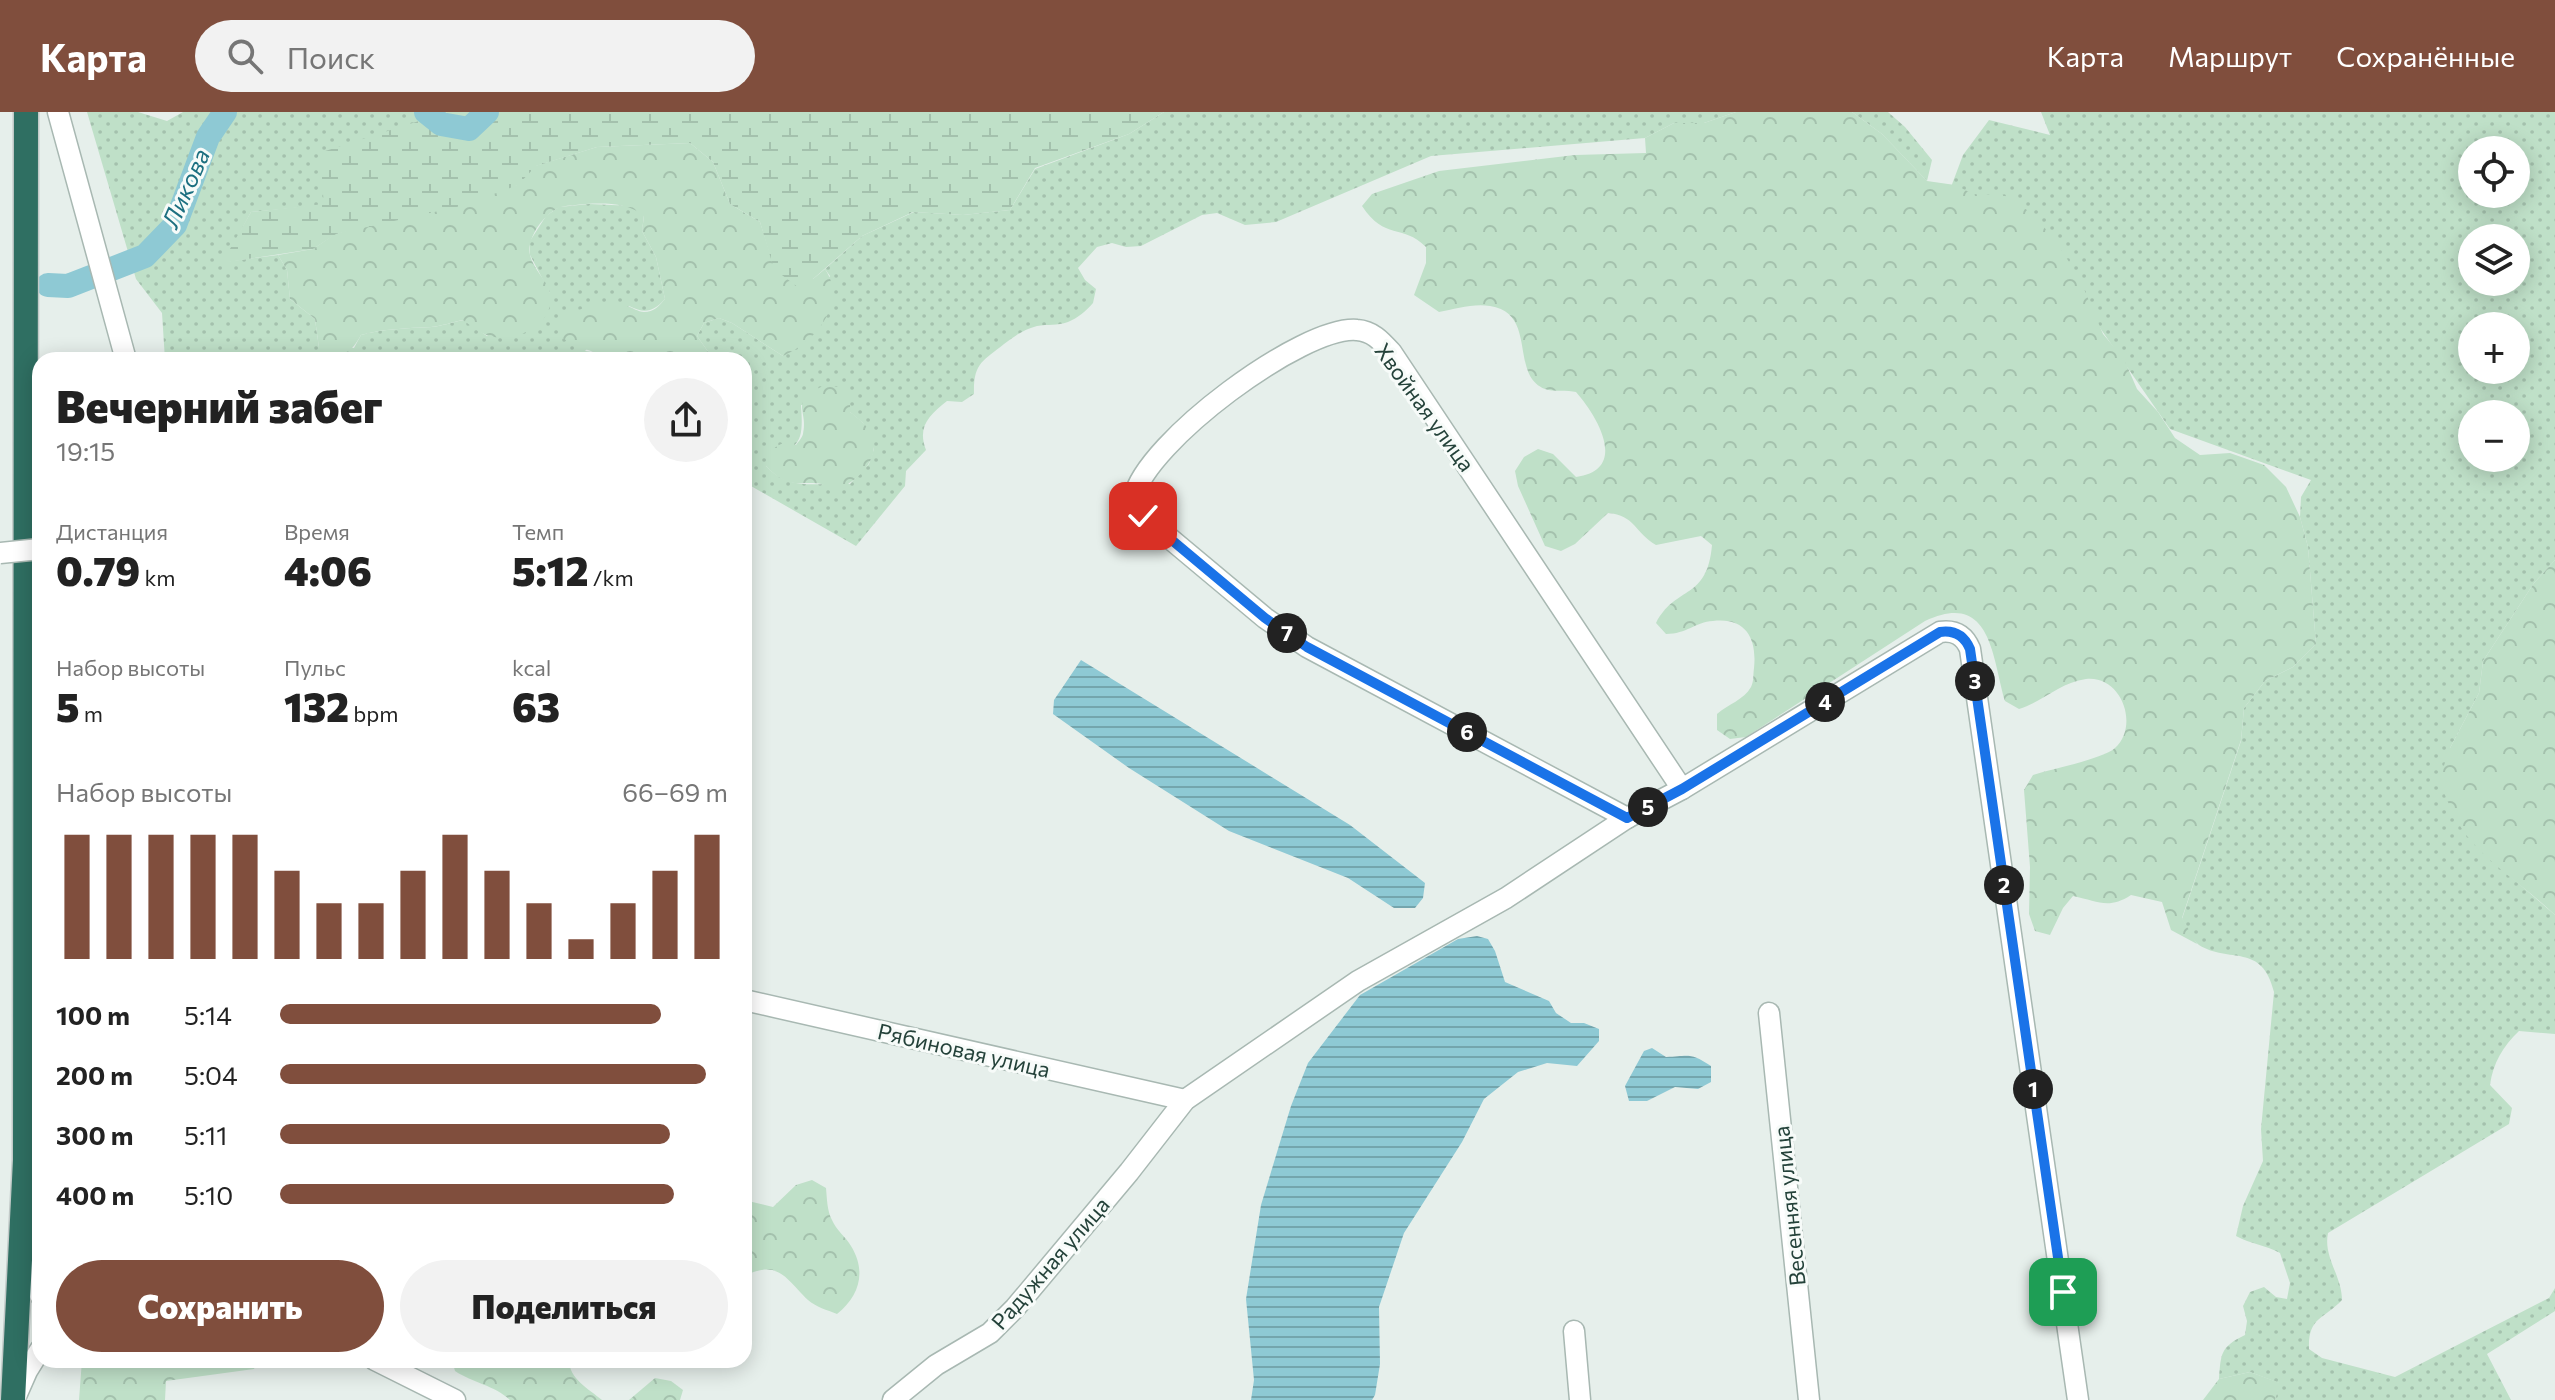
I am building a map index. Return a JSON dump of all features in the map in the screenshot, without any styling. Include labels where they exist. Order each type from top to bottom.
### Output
[{"type":"highway","points":[[14,1400],[25,1160],[27,960],[26,112]]},
{"type":"street","points":[[58,112],[124,352]]},
{"type":"street","name":"Хвойная улица","points":[[1627,818],[1307,647],[1265,618],[1143,516],[1134,497],[1143,474],[1194,420],[1233,387],[1286,355],[1332,334],[1355,329],[1368,332],[1381,340],[1392,353],[1682,789]]},
{"type":"street","points":[[0,553],[32,550]]},
{"type":"street","name":"Радужная улица","points":[[893,1400],[936,1365],[990,1333],[1015,1308],[1185,1100],[1358,981],[1506,898],[1627,818],[1682,789],[1940,632],[1949,631],[1966,640],[1970,649],[2078,1400]]},
{"type":"street","name":"Рябиновая улица","points":[[752,1002],[1185,1100]]},
{"type":"street","name":"Весенняя улица","points":[[1769,1013],[1809,1400]]},
{"type":"street","points":[[22,1232],[32,1275]]},
{"type":"street","points":[[1574,1331],[1580,1400]]},
{"type":"street","points":[[14,1400],[32,1363]]},
{"type":"street","points":[[391,1368],[455,1400]]},
{"type":"green space","points":[[87,112],[138,112],[167,121],[183,112],[447,112],[409,126],[324,205],[251,212],[224,262],[278,255],[287,270],[290,299],[315,319],[319,348],[354,348],[361,335],[464,320],[487,336],[550,293],[530,255],[530,241],[546,216],[559,207],[589,204],[634,206],[644,215],[642,231],[656,257],[665,299],[648,310],[629,306],[585,351],[592,352],[164,352],[162,313],[136,279]]},
{"type":"green space","points":[[214,112],[245,112],[219,131],[184,229],[171,246],[148,264],[142,248],[167,218],[193,143]]},
{"type":"green space","points":[[447,112],[1164,112],[1129,134],[1035,168],[1010,210],[963,215],[913,212],[862,236],[799,288],[774,269],[760,222],[730,204],[713,162],[690,143],[597,147],[536,166],[518,185],[461,206],[336,234],[313,249],[222,263],[251,212],[324,204],[319,153]]},
{"type":"green space","points":[[1164,112],[1736,112],[1704,123],[1674,123],[1645,138],[1431,156],[1276,222],[1245,225],[1217,213],[1202,215],[1141,246],[1126,247],[1112,243],[1097,247],[1078,268],[1085,280],[1096,289],[1093,303],[1068,322],[1024,331],[985,359],[975,376],[974,394],[962,402],[947,401],[926,422],[923,435],[926,450],[906,471],[905,486],[856,546],[752,487],[752,352],[708,352],[697,336],[704,323],[719,318],[732,323],[783,356],[830,276],[825,269],[862,236],[914,212],[963,215],[1010,210],[1035,169],[1129,134]],"holes":[[[801,405],[850,412],[863,423],[874,449],[869,464],[850,484],[794,483],[784,480],[766,466],[797,443],[801,429]]]},
{"type":"green space","points":[[1736,112],[1852,112],[1882,134],[1927,181],[1955,185],[1973,194],[2004,195],[2030,212],[2052,236],[2079,277],[2103,334],[2124,359],[2137,389],[2158,412],[2175,438],[2200,455],[2230,453],[2264,465],[2286,487],[2300,517],[2308,547],[2316,644],[2293,667],[2265,681],[2244,708],[2241,740],[2182,918],[2197,944],[2171,930],[2162,902],[2131,895],[2109,903],[2073,896],[2063,908],[2050,935],[2035,931],[2029,914],[2030,867],[2024,790],[2033,775],[2089,760],[2115,748],[2126,727],[2126,715],[2117,693],[2098,680],[2086,679],[2068,684],[2019,709],[2005,701],[1985,632],[1976,621],[1964,614],[1947,614],[1925,621],[1746,737],[1730,739],[1717,730],[1717,714],[1744,695],[1752,685],[1754,648],[1747,632],[1725,621],[1707,622],[1666,634],[1656,623],[1673,602],[1698,584],[1709,563],[1712,545],[1701,536],[1656,545],[1624,517],[1608,513],[1575,544],[1561,551],[1545,546],[1518,486],[1515,471],[1524,457],[1538,449],[1553,454],[1576,477],[1592,472],[1601,464],[1605,454],[1600,428],[1576,392],[1548,390],[1534,382],[1524,358],[1519,332],[1514,320],[1505,311],[1478,305],[1439,312],[1414,295],[1426,263],[1426,247],[1409,235],[1378,224],[1362,206],[1372,194],[1439,171],[1575,155],[1646,153],[1645,138],[1674,123],[1704,123]]},
{"type":"green space","points":[[1852,112],[1888,112],[1905,127],[1932,160],[1927,181],[1882,134]]},
{"type":"green space","points":[[2041,112],[2555,112],[2555,560],[2534,583],[2483,661],[2479,693],[2450,748],[2489,858],[2555,915],[2555,1034],[2519,1031],[2500,1055],[2490,1085],[2512,1108],[2509,1124],[2328,1233],[2328,1250],[2342,1300],[2318,1320],[2309,1339],[2309,1349],[2322,1358],[2395,1377],[2549,1298],[2555,1288],[2555,1311],[2487,1354],[2511,1400],[2275,1400],[2279,1383],[2250,1372],[2219,1379],[2223,1352],[2245,1335],[2247,1321],[2243,1306],[2250,1292],[2264,1287],[2276,1297],[2287,1299],[2290,1283],[2280,1253],[2236,1236],[2243,1206],[2263,1161],[2261,1129],[2274,992],[2269,976],[2261,966],[2253,960],[2199,945],[2182,919],[2241,741],[2244,708],[2265,681],[2293,667],[2316,644],[2308,547],[2300,517],[2301,497],[2311,480],[2170,429],[2026,221],[1951,187],[1963,155],[1989,120],[2050,135]]},
{"type":"green space","points":[[690,143],[713,162],[730,204],[760,222],[775,269],[813,279],[825,269],[833,295],[825,320],[806,341],[783,356],[719,318],[704,323],[697,336],[708,352],[594,352],[573,345],[561,336],[560,321],[567,316],[600,305],[617,305],[648,312],[665,299],[656,257],[642,231],[644,216],[631,208],[617,205],[586,204],[555,210],[534,234],[530,255],[548,288],[550,304],[547,314],[532,329],[511,337],[490,336],[463,320],[361,335],[347,352],[322,352],[315,319],[290,299],[287,270],[278,255],[313,249],[335,234],[517,185],[535,166],[597,147]]},
{"type":"green space","points":[[823,386],[838,387],[850,397],[850,412],[868,429],[874,445],[865,469],[852,482],[837,490],[817,483],[793,483],[766,466],[769,451],[781,444],[796,445],[800,440],[804,426],[803,402]]},
{"type":"green space","points":[[2555,560],[2555,915],[2467,836],[2439,780],[2450,748],[2479,693],[2483,661],[2534,583]]},
{"type":"green space","points":[[812,1180],[826,1188],[830,1216],[851,1246],[859,1265],[855,1291],[837,1314],[811,1302],[781,1274],[766,1270],[752,1273],[752,1202],[773,1207],[796,1185]]},
{"type":"green space","points":[[81,1368],[254,1368],[166,1381],[165,1400],[79,1400]]},
{"type":"green space","points":[[454,1368],[570,1368],[576,1378],[602,1400],[510,1400]]},
{"type":"green space","points":[[2250,1372],[2280,1383],[2275,1400],[2203,1400],[2219,1379]]},
{"type":"green space","points":[[655,1378],[671,1381],[683,1390],[680,1400],[629,1400]]},
{"type":"water","points":[[1081,660],[1350,825],[1425,883],[1423,898],[1415,908],[1394,908],[1348,878],[1229,831],[1129,768],[1053,714],[1054,700]]},
{"type":"water","points":[[1477,936],[1488,939],[1505,982],[1549,1001],[1556,1013],[1571,1023],[1584,1023],[1599,1029],[1599,1041],[1577,1066],[1547,1063],[1518,1072],[1484,1099],[1462,1142],[1404,1233],[1379,1307],[1380,1364],[1372,1400],[1251,1400],[1254,1380],[1246,1299],[1261,1205],[1291,1106],[1308,1063],[1360,995],[1458,939]]},
{"type":"water","points":[[1652,1048],[1666,1057],[1689,1056],[1711,1066],[1711,1082],[1698,1089],[1675,1087],[1647,1101],[1629,1101],[1625,1086],[1644,1051]]},
{"type":"waterway","name":"Ликова","points":[[48,285],[68,286],[145,256],[175,225],[208,137],[225,112]]},
{"type":"waterway","name":"Ликова","points":[[426,112],[441,124],[469,129],[487,112]]},
{"type":"route","points":[[1143,516],[1265,618],[1307,647],[1627,818],[1682,789],[1940,632],[1959,634],[1970,649],[2063,1292]]}]
